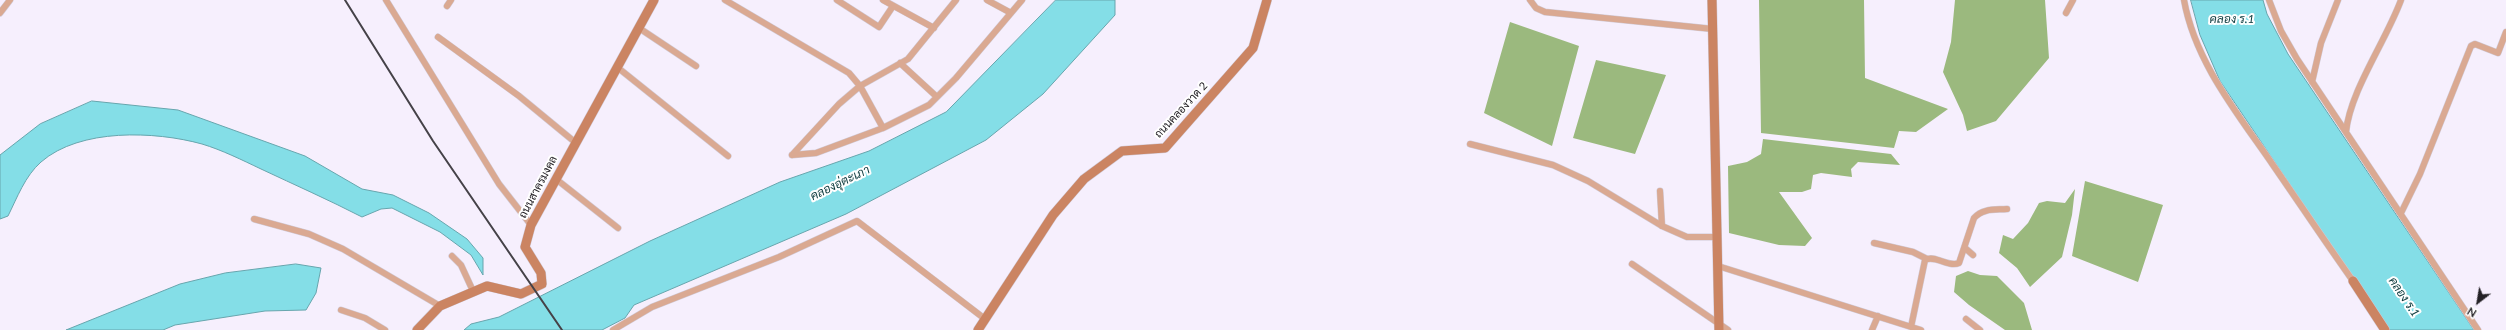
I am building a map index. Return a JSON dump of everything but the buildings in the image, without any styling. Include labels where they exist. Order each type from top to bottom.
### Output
[{"type":"street","points":[[0,13],[10,0]]},
{"type":"street","points":[[386,0],[499,184],[531,225]]},
{"type":"street","points":[[447,6],[451,0]]},
{"type":"street","name":"ถนนสาครมงคล","points":[[417,330],[440,306],[473,291],[487,286],[521,294],[542,284],[541,273],[525,247],[531,225],[654,0]]},
{"type":"street","points":[[725,0],[849,73],[860,86],[883,128]]},
{"type":"street","points":[[838,0],[879,27],[893,6]]},
{"type":"street","points":[[883,0],[934,28]]},
{"type":"street","points":[[956,0],[908,59],[860,86],[839,104],[792,156],[816,153],[883,128],[928,105],[937,97],[1022,0]]},
{"type":"street","points":[[987,0],[1011,13]]},
{"type":"street","name":"ถนนคลองวาด 2","points":[[978,330],[1053,215],[1084,179],[1122,151],[1165,148],[1180,132],[1253,48],[1267,0]]},
{"type":"street","points":[[1530,0],[1536,8],[1545,12],[1713,29]]},
{"type":"street","points":[[1712,0],[1719,326]]},
{"type":"street","points":[[2066,13],[2073,0]]},
{"type":"street","points":[[2184,0],[2195,36],[2209,69],[2229,102],[2353,281],[2385,330]]},
{"type":"street","points":[[2269,0],[2281,31],[2312,82],[2478,330]]},
{"type":"street","points":[[2312,82],[2321,43],[2338,0]]},
{"type":"street","points":[[2346,132],[2347,114],[2392,24],[2400,0]]},
{"type":"street","points":[[639,28],[696,66]]},
{"type":"street","points":[[2401,213],[2420,174],[2471,46],[2475,44],[2498,53],[2506,32]]},
{"type":"street","points":[[438,37],[519,96],[576,143]]},
{"type":"street","points":[[900,63],[937,97]]},
{"type":"street","points":[[618,67],[728,156]]},
{"type":"street","points":[[1470,144],[1554,165],[1588,181],[1662,226],[1687,237],[1716,237]]},
{"type":"street","points":[[556,179],[618,228]]},
{"type":"street","points":[[1660,191],[1662,226]]},
{"type":"street","points":[[1874,243],[1913,252],[1927,259],[1956,265],[1961,260],[1974,218],[1980,212],[2007,209]]},
{"type":"street","points":[[254,219],[309,234],[343,249],[440,306]]},
{"type":"street","points":[[614,330],[652,307],[779,257],[857,221],[985,320]]},
{"type":"street","points":[[1965,248],[1973,255]]},
{"type":"street","points":[[452,256],[461,265],[473,291]]},
{"type":"street","points":[[1911,327],[1924,263],[1927,259]]},
{"type":"street","points":[[1632,264],[1719,326],[1728,330]]},
{"type":"street","points":[[1718,266],[1921,330]]},
{"type":"street","points":[[341,310],[365,318],[385,330]]},
{"type":"street","points":[[1872,330],[1878,316]]},
{"type":"street","points":[[1966,319],[1980,330]]},
{"type":"green space","points":[[1759,0],[1864,0],[1865,78],[1948,109],[1916,132],[1899,131],[1894,148],[1761,133]]},
{"type":"green space","points":[[1955,0],[2045,0],[2049,58],[1996,121],[1967,131],[1963,115],[1943,72],[1951,42]]},
{"type":"green space","points":[[1510,22],[1579,46],[1552,146],[1484,113]]},
{"type":"green space","points":[[1596,60],[1666,75],[1635,154],[1573,138]]},
{"type":"green space","points":[[1763,139],[1891,154],[1900,165],[1858,162],[1851,169],[1852,177],[1821,173],[1813,175],[1811,189],[1802,192],[1779,192],[1812,238],[1805,246],[1779,245],[1729,233],[1728,166],[1747,162],[1761,154]]},
{"type":"green space","points":[[2085,181],[2163,205],[2138,282],[2072,256]]},
{"type":"green space","points":[[2075,189],[2072,215],[2062,257],[2030,287],[2017,268],[1999,253],[2003,235],[2013,239],[2028,223],[2039,203],[2047,201],[2065,203]]},
{"type":"green space","points":[[1968,271],[1980,275],[1997,276],[2024,303],[2032,330],[2005,330],[1969,305],[1954,292],[1956,276]]},
{"type":"water","name":"คลองอุ่ตะเภา","points":[[1056,0],[1115,0],[1115,15],[1043,94],[986,140],[846,214],[634,305],[625,318],[602,330],[464,330],[471,324],[499,317],[650,241],[780,182],[869,151],[946,112]]},
{"type":"water","name":"คลอง ร.1","points":[[2191,0],[2263,0],[2267,14],[2288,54],[2474,330],[2388,330],[2220,81],[2200,35]]},
{"type":"water","points":[[92,101],[178,110],[305,156],[362,189],[393,195],[429,213],[467,239],[483,258],[483,275],[471,255],[440,232],[392,208],[381,209],[362,217],[224,152],[202,144],[162,137],[118,135],[76,143],[57,151],[35,168],[22,188],[8,216],[0,219],[0,155],[40,124]]},
{"type":"water","points":[[296,264],[321,268],[316,293],[306,310],[265,311],[175,325],[163,330],[66,330],[180,284],[225,273]]},
{"type":"railway","points":[[345,0],[433,141],[562,330]]}]
